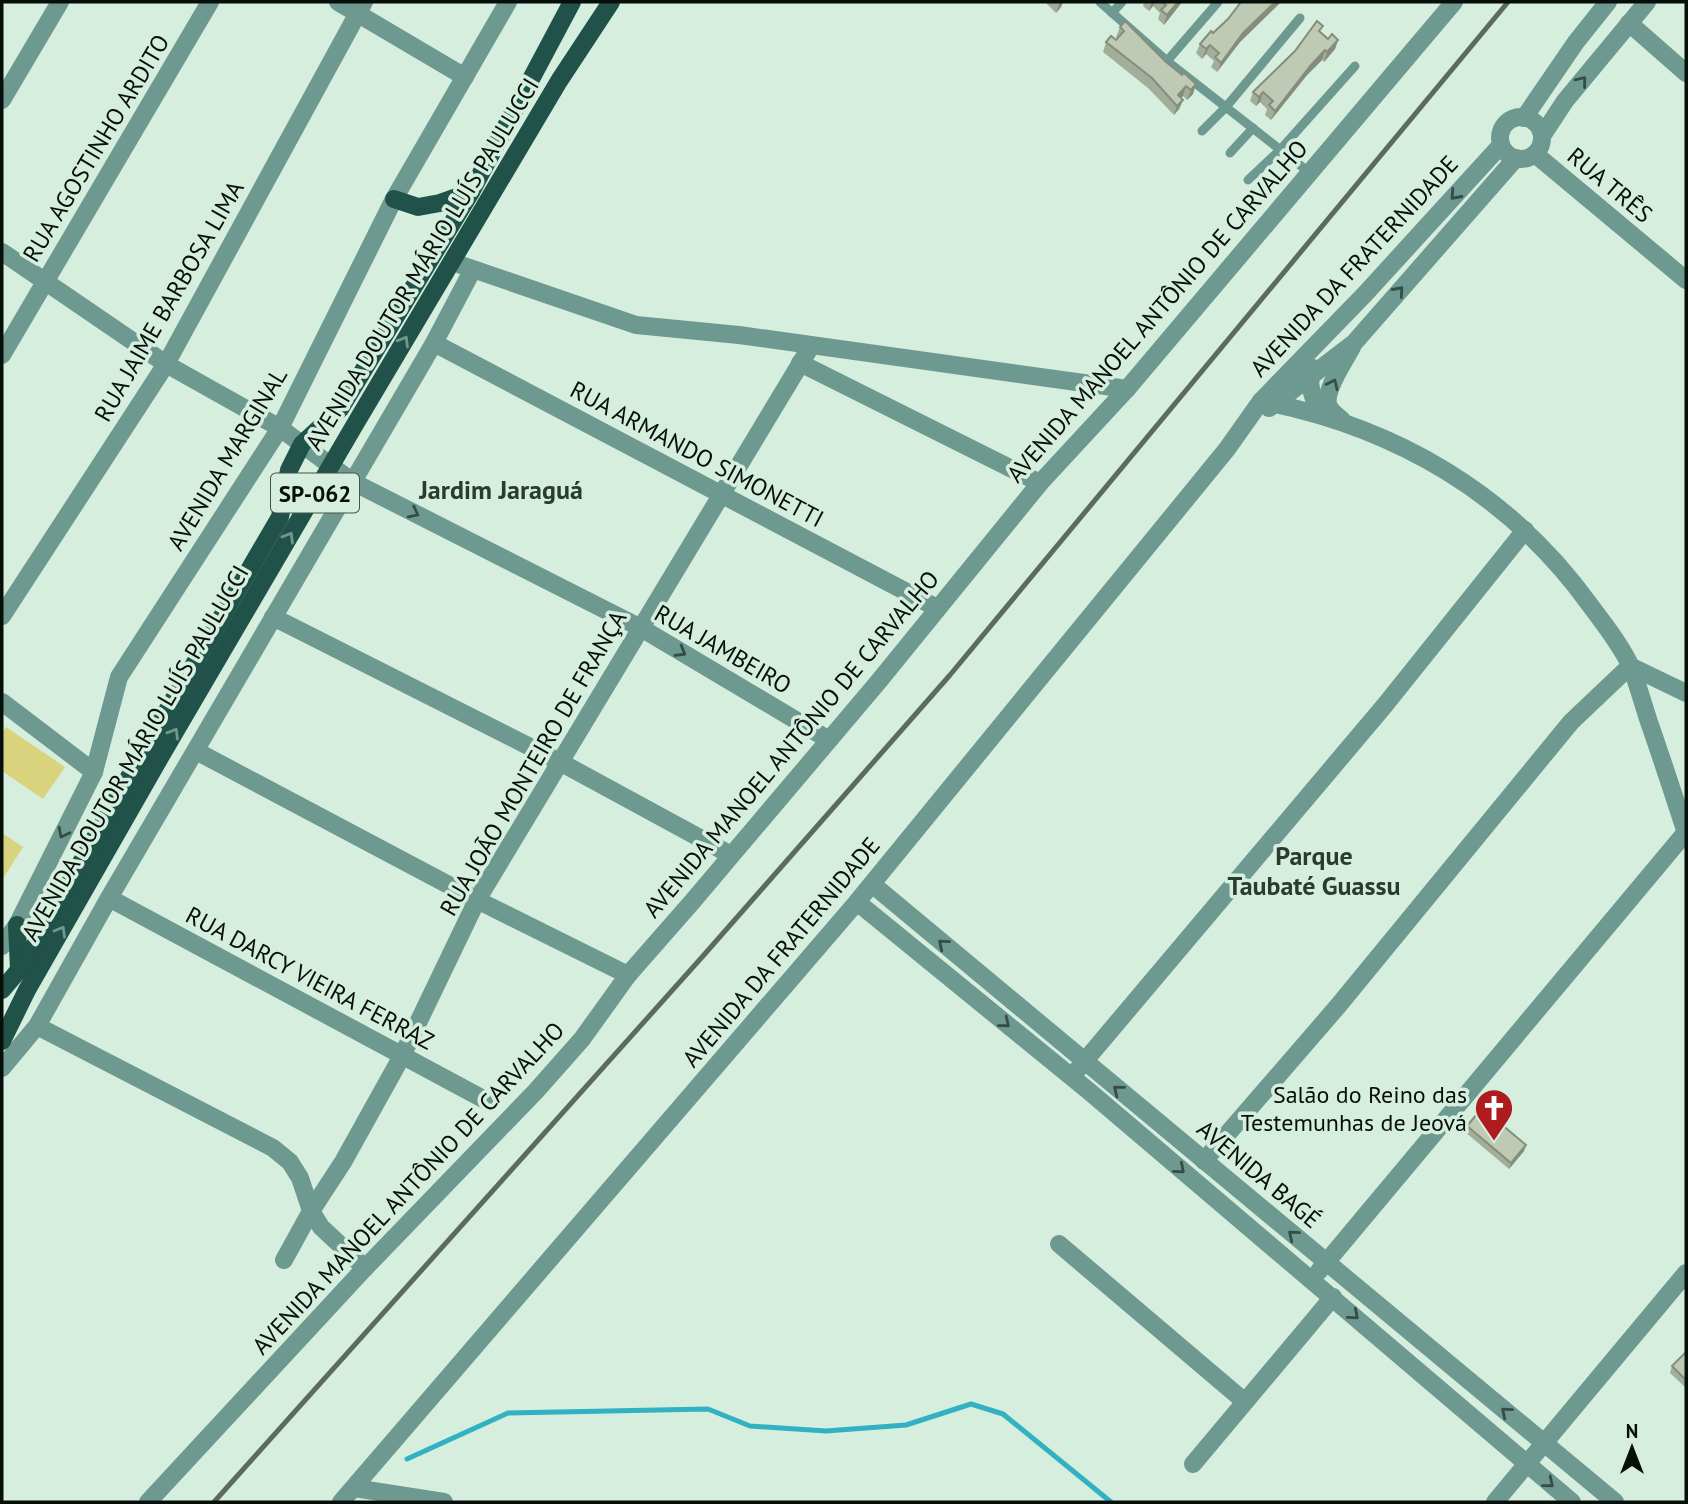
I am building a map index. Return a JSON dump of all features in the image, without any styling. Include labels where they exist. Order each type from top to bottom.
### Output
[{"type":"main road","name":"AVENIDA DOUTOR MÁRIO LUÍS PAULUCCI","points":[[19,970],[146,745],[280,517],[289,470],[302,444],[340,409],[471,192],[572,2]]},
{"type":"main road","name":"AVENIDA DOUTOR MÁRIO LUÍS PAULUCCI","points":[[2,1041],[27,990],[162,754],[559,81],[611,2]]},
{"type":"main road","points":[[394,199],[418,207],[440,203],[471,192]]},
{"type":"main road","points":[[17,925],[19,970]]},
{"type":"main road","name":"SP-062","points":[[2,990],[19,970]]},
{"type":"street","points":[[2,100],[60,2]]},
{"type":"street","name":"RUA AGOSTINHO ARDITO","points":[[2,355],[210,2]]},
{"type":"street","points":[[338,2],[361,8],[465,77]]},
{"type":"street","name":"AVENIDA MARGINAL","points":[[2,946],[17,925],[94,772],[119,677],[280,428],[394,199],[508,2]]},
{"type":"street","name":"AVENIDA MANOEL ANTÔNIO DE CARVALHO","points":[[148,1502],[582,1040],[628,975],[829,740],[1041,483],[1127,389],[1454,2]]},
{"type":"street","name":"AVENIDA DA FRATERNIDADE","points":[[341,1502],[857,902],[1246,423],[1501,145],[1500,138],[1505,125],[1510,120],[1524,118],[1608,2]]},
{"type":"street","points":[[1542,136],[1565,101],[1647,2]]},
{"type":"street","name":"RUA JAIME BARBOSA LIMA","points":[[2,616],[166,364],[361,8]]},
{"type":"street","points":[[1629,23],[1686,73]]},
{"type":"street","points":[[1501,145],[1509,156],[1516,158],[1529,158],[1535,154],[1542,142],[1542,136],[1536,124],[1524,118]]},
{"type":"street","name":"RUA TRÊS","points":[[1535,154],[1686,280]]},
{"type":"street","name":"AVENIDA DA FRATERNIDADE","points":[[1268,402],[1354,343],[1516,158]]},
{"type":"street","name":"RUA JAMBEIRO","points":[[2,252],[166,364],[280,428],[353,482],[641,628],[829,740]]},
{"type":"street","points":[[452,261],[472,271],[636,325],[739,335],[1127,389]]},
{"type":"street","points":[[2,1068],[37,1026],[434,343],[472,271]]},
{"type":"street","points":[[1321,415],[1310,388],[1309,376],[1324,347],[1365,294]]},
{"type":"street","name":"RUA ARMANDO SIMONETTI","points":[[434,343],[937,608]]},
{"type":"street","points":[[1344,423],[1329,407],[1328,398],[1330,386],[1354,343]]},
{"type":"street","name":"RUA JOÃO MONTEIRO DE FRANÇA","points":[[284,1260],[402,1056],[477,900],[811,346]]},
{"type":"street","points":[[800,363],[1041,483]]},
{"type":"street","points":[[1268,402],[1321,415],[1367,431],[1454,474],[1525,530],[1569,575],[1630,666],[1686,832],[1312,1279]]},
{"type":"street","points":[[1072,1077],[1376,716],[1525,530]]},
{"type":"street","points":[[273,617],[560,762],[731,855]]},
{"type":"street","points":[[1630,666],[1686,694]]},
{"type":"street","points":[[1204,1161],[1338,1006],[1571,722],[1630,666]]},
{"type":"street","points":[[2,702],[94,772]]},
{"type":"street","points":[[196,751],[477,900],[628,975]]},
{"type":"street","name":"AVENIDA BAGÉ","points":[[872,884],[1615,1502]]},
{"type":"street","name":"RUA DARCY VIEIRA FERRAZ","points":[[109,898],[487,1101]]},
{"type":"street","name":"AVENIDA BAGÉ","points":[[857,902],[1072,1077],[1572,1502]]},
{"type":"street","points":[[37,1026],[273,1148],[290,1162],[300,1178],[311,1211],[321,1227],[366,1268]]},
{"type":"street","points":[[1059,1244],[1244,1401]]},
{"type":"street","points":[[1495,1502],[1686,1273]]},
{"type":"street","points":[[1193,1464],[1333,1297]]},
{"type":"street","points":[[354,1488],[444,1502]]},
{"type":"lane","points":[[1100,2],[1167,61],[1310,173]]},
{"type":"lane","points":[[1112,13],[1122,2]]},
{"type":"lane","points":[[1167,61],[1218,2]]},
{"type":"lane","points":[[1202,131],[1226,107],[1300,18]]},
{"type":"lane","points":[[1248,180],[1280,150],[1355,66]]},
{"type":"lane","points":[[1230,153],[1253,128]]},
{"type":"shaded area","points":[[6,727],[65,767],[43,799],[2,771],[2,733]]},
{"type":"shaded area","points":[[2,833],[23,847],[2,880]]},
{"type":"building","points":[[1162,2],[1178,2],[1167,15],[1161,10],[1166,5]]},
{"type":"building","points":[[1241,2],[1275,2],[1243,33],[1221,63],[1215,57],[1219,53],[1210,45],[1206,49],[1200,44],[1211,31],[1213,33],[1228,19]]},
{"type":"building","points":[[1125,21],[1166,62],[1196,84],[1191,90],[1186,86],[1178,95],[1183,100],[1177,106],[1152,78],[1106,42],[1111,36],[1116,40],[1124,31],[1120,27]]},
{"type":"building","points":[[1317,21],[1323,26],[1319,31],[1328,39],[1332,34],[1338,40],[1311,65],[1275,111],[1269,105],[1273,101],[1263,92],[1259,97],[1253,92],[1295,51]]},
{"type":"building","name":"Salão do Reino das Testemunhas de Jeová","points":[[1482,1108],[1526,1145],[1511,1163],[1467,1126]]},
{"type":"building","points":[[1686,1352],[1686,1380],[1672,1366]]},
{"type":"waterway","points":[[407,1459],[508,1413],[708,1409],[750,1426],[826,1431],[906,1425],[971,1404],[1003,1414],[1111,1502]]},
{"type":"railway","points":[[214,1502],[703,956],[950,675],[1508,2]]},
{"type":"place","name":"Salão do Reino das Testemunhas de Jeová","points":[[1494,1142]]},
{"type":"district","name":"Jardim Jaraguá","points":[[501,489]]},
{"type":"district","name":"Parque Taubaté Guassu","points":[[1314,870]]}]
